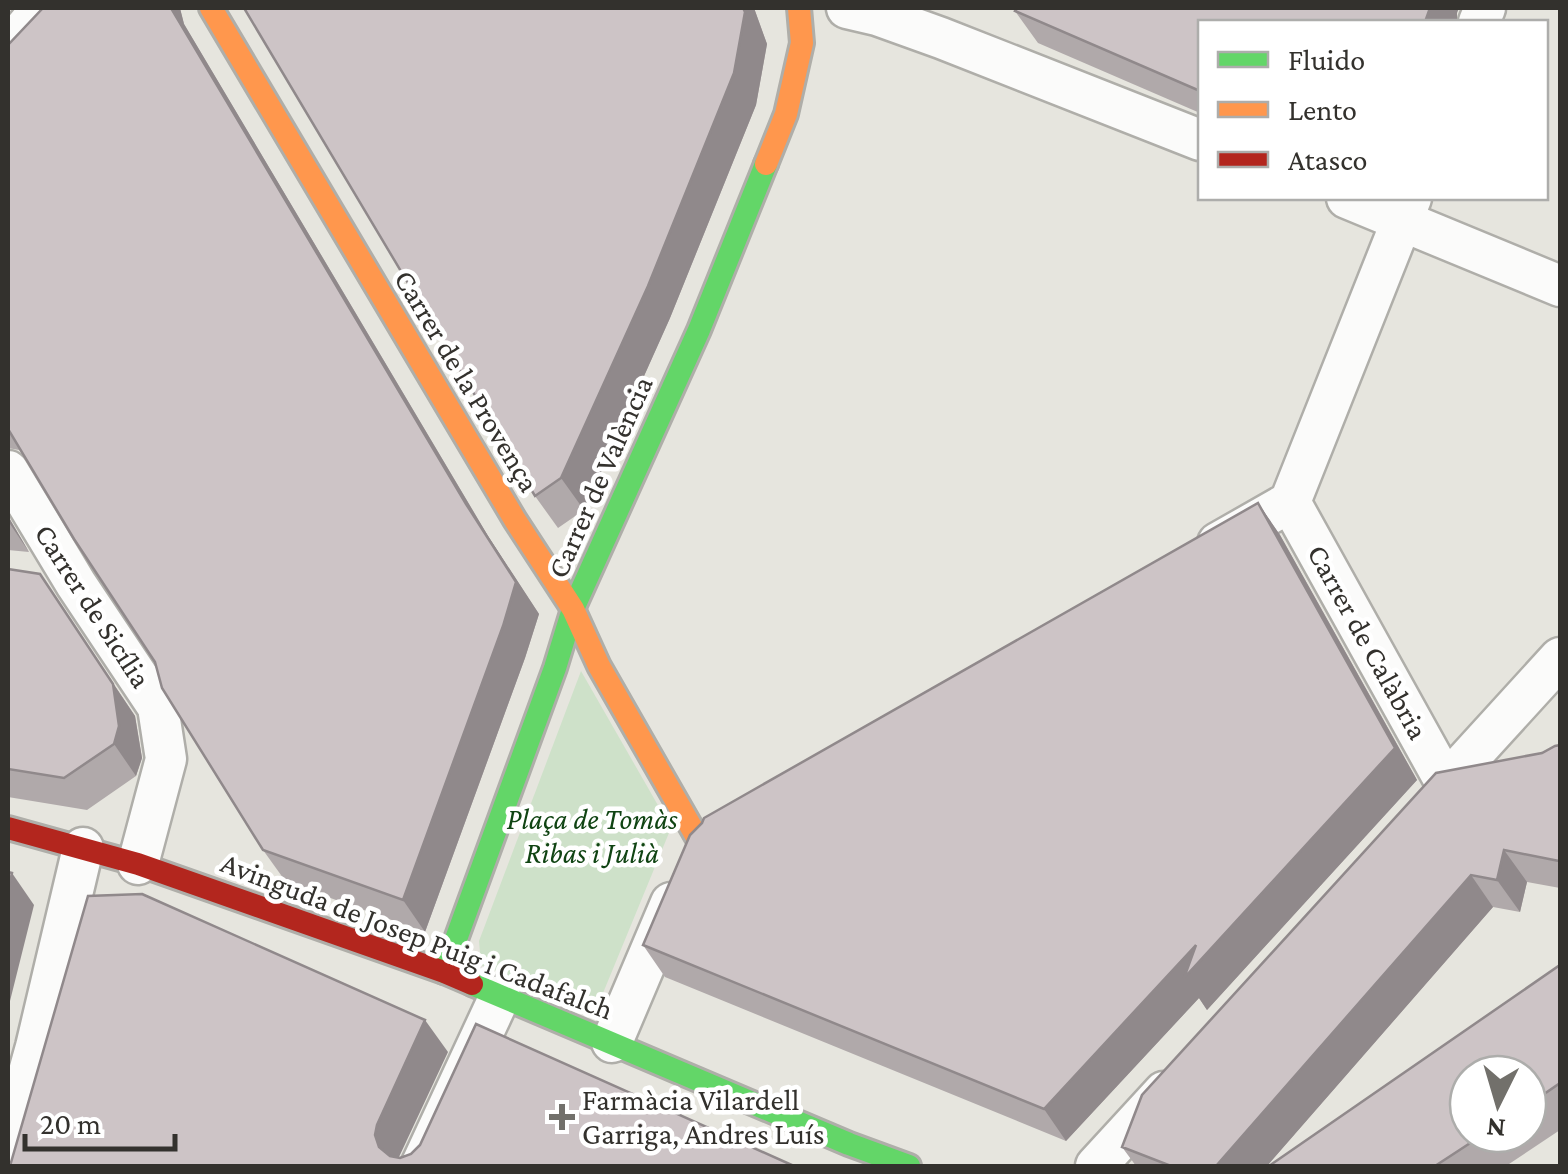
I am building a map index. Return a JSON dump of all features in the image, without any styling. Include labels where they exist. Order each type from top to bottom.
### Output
[{"type":"street","points":[[8,49],[42,8]]},
{"type":"street","name":"Carrer de la Provença","points":[[211,8],[504,502],[573,610],[599,666],[710,832]]},
{"type":"street","name":"Carrer de València","points":[[444,972],[573,610],[698,330],[786,114],[802,43],[799,8]]},
{"type":"street","points":[[847,8],[877,14],[1198,139]]},
{"type":"street","points":[[1357,200],[1406,209],[1560,286]]},
{"type":"street","points":[[1186,560],[1290,502],[1406,209]]},
{"type":"street","name":"Carrer de Sicília","points":[[8,470],[76,584],[158,707],[166,758],[138,864]]},
{"type":"street","name":"Carrer de Calàbria","points":[[1290,502],[1446,783]]},
{"type":"street","points":[[25,576],[76,584]]},
{"type":"street","points":[[1419,813],[1560,658]]},
{"type":"street","points":[[1446,783],[1503,772]]},
{"type":"street","name":"Avinguda de Josep Puig i Cadafalch","points":[[8,828],[138,864],[444,972],[909,1166]]},
{"type":"street","points":[[612,1042],[710,832]]},
{"type":"street","points":[[8,1147],[84,848]]},
{"type":"street","points":[[421,1166],[500,996]]},
{"type":"street","points":[[1096,1166],[1190,1063]]},
{"type":"green space","name":"Plaça de Tomàs Ribas i Julià","points":[[581,671],[671,828],[596,1010],[481,965],[479,941]]},
{"type":"building","points":[[43,8],[171,8],[516,582],[403,900],[263,850],[162,688],[155,662],[8,429],[8,45]]},
{"type":"building","points":[[244,8],[743,8],[734,73],[648,286],[561,478],[535,496]]},
{"type":"building","points":[[1430,8],[1426,20],[1198,20],[1198,90],[1015,11]]},
{"type":"building","points":[[1258,503],[1395,748],[1184,978],[1196,945],[1044,1109],[643,945],[690,835],[704,818]]},
{"type":"building","points":[[8,569],[40,574],[113,684],[119,726],[114,744],[64,778],[8,769]]},
{"type":"building","points":[[1560,745],[1559,861],[1504,850],[1497,880],[1471,875],[1216,1166],[1171,1166],[1122,1147],[1142,1095],[1436,773],[1542,753]]},
{"type":"building","points":[[142,894],[425,1020],[377,1125],[379,1147],[390,1156],[411,1154],[420,1145],[476,1024],[794,1166],[10,1166],[88,896]]},
{"type":"building","points":[[1560,965],[1560,1083],[1548,1091],[1548,1054],[1448,1054],[1448,1154],[1453,1154],[1435,1166],[1269,1166]]},
{"type":"traffic: fast","points":[[444,972],[573,609],[699,330],[766,164]]},
{"type":"traffic: fast","points":[[472,984],[909,1166]]},
{"type":"traffic: slow","points":[[211,8],[515,520],[573,609],[599,666],[698,839]]},
{"type":"traffic: slow","points":[[766,164],[786,114],[802,43],[799,8]]},
{"type":"traffic: jam","points":[[8,828],[138,864],[472,984]]},
{"type":"place","name":"Farmàcia Vilardell Garriga, Andres Luís","points":[[562,1117]]}]
